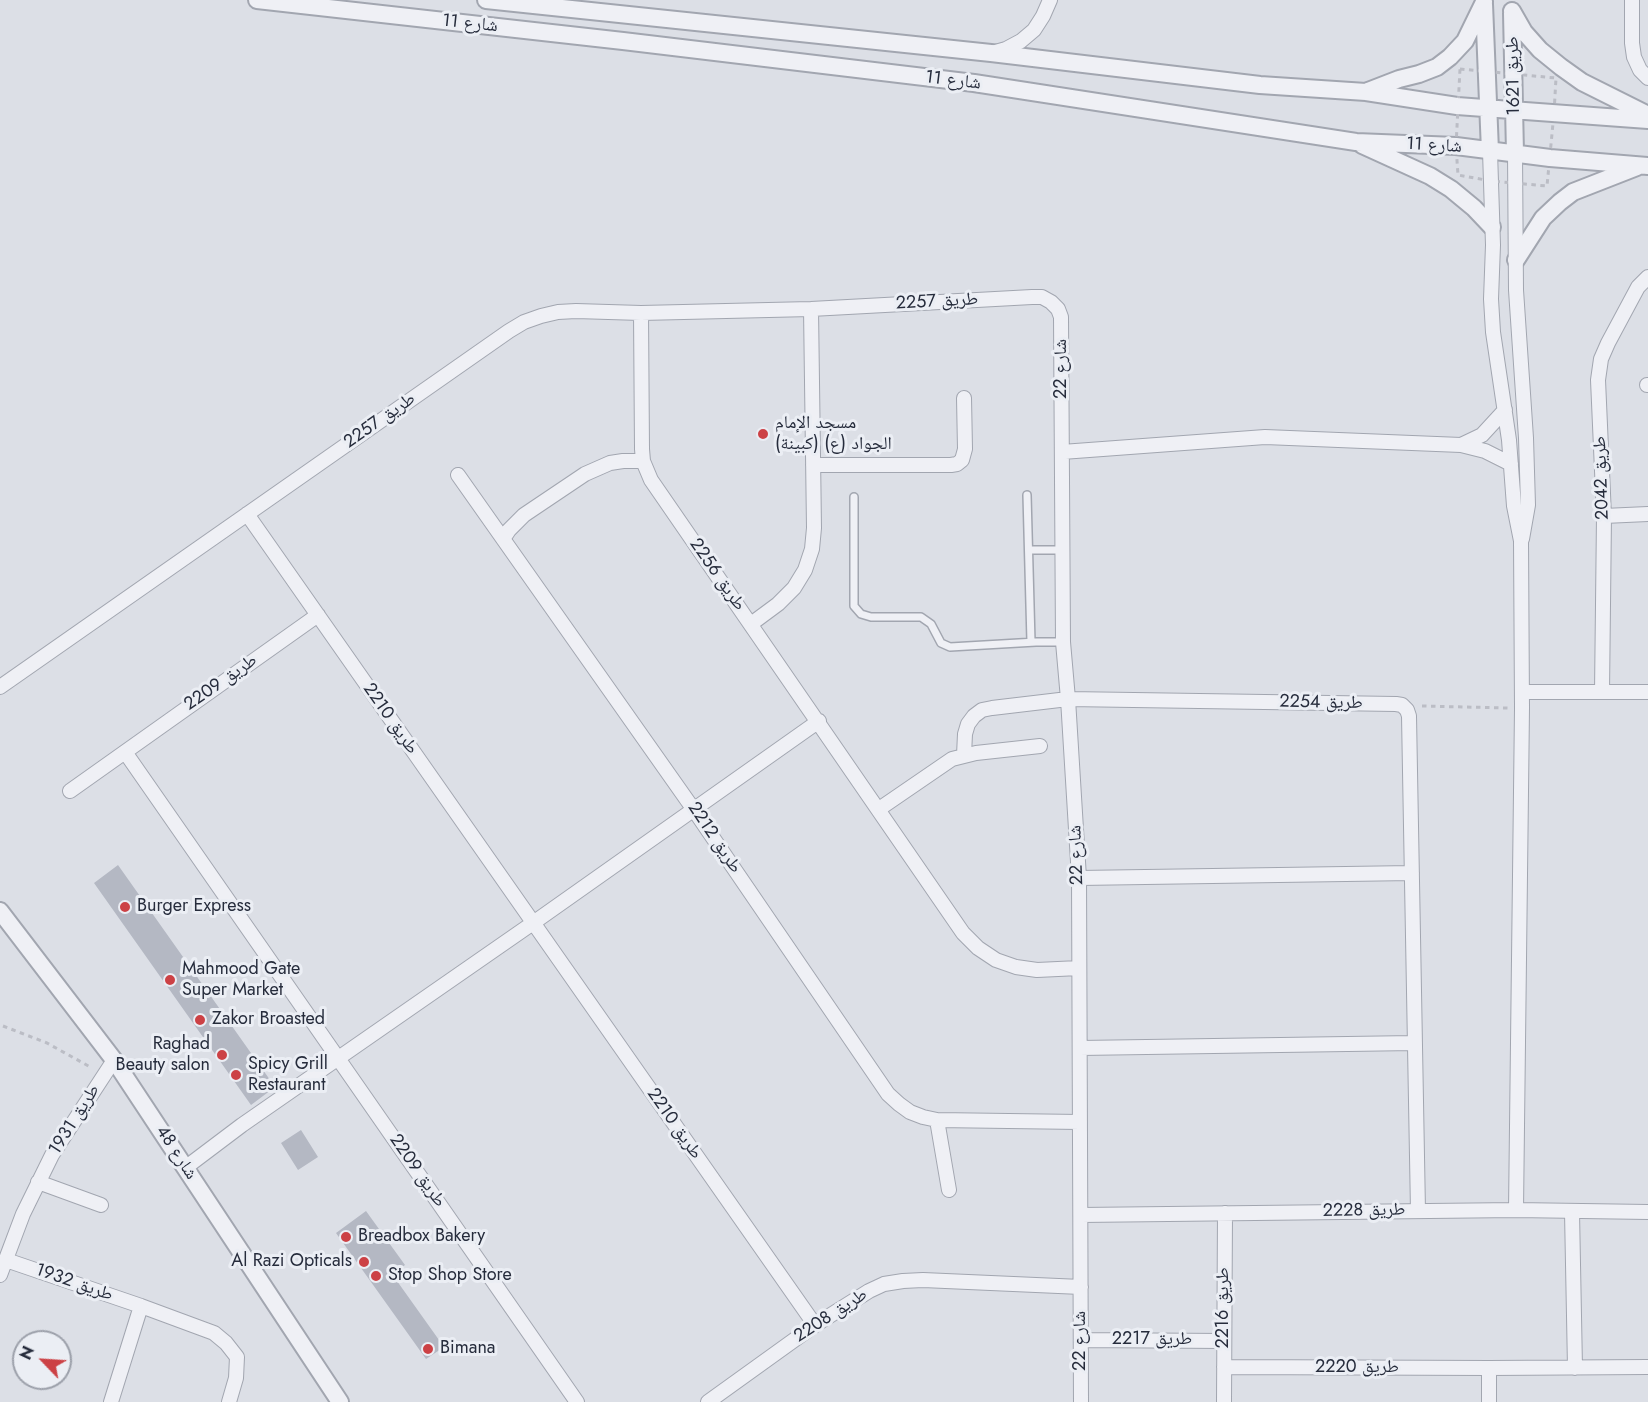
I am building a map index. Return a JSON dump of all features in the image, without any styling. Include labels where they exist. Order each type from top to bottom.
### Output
[{"type":"street","name":"شارع 11","points":[[257,0],[623,40],[974,83],[1356,142],[1456,146],[1550,158],[1645,166]]},
{"type":"street","name":"شارع 11","points":[[486,0],[990,53],[1260,85],[1366,92],[1457,106],[1648,120]]},
{"type":"street","points":[[990,53],[1006,49],[1021,41],[1043,16],[1050,0]]},
{"type":"street","points":[[1632,0],[1634,57],[1640,70],[1648,78]]},
{"type":"street","points":[[1366,92],[1437,67],[1450,57],[1465,41],[1484,1]]},
{"type":"street","name":"طريق 1621","points":[[1484,1],[1490,151]]},
{"type":"street","points":[[1512,5],[1524,32],[1540,50],[1561,67],[1582,82],[1648,115]]},
{"type":"street","name":"طريق 1621","points":[[1512,5],[1515,153]]},
{"type":"street","points":[[1356,142],[1430,176],[1451,189],[1474,207],[1492,227]]},
{"type":"street","points":[[1490,151],[1493,332],[1505,410],[1514,506],[1521,541],[1522,708],[1516,1210]]},
{"type":"street","points":[[1515,153],[1516,290],[1528,505],[1521,541]]},
{"type":"street","points":[[1516,260],[1543,218],[1573,192],[1645,166]]},
{"type":"street","name":"طريق 2042","points":[[1602,692],[1604,516],[1598,380],[1601,359],[1608,343],[1638,287],[1648,277]]},
{"type":"street","name":"طريق 2257","points":[[0,687],[524,322],[558,312],[641,313],[811,309],[1032,297],[1042,297],[1058,309]]},
{"type":"street","points":[[751,624],[778,604],[794,588],[805,570],[812,549],[814,528],[811,309]]},
{"type":"street","name":"شارع 22","points":[[1058,309],[1062,317],[1063,642],[1078,878],[1081,1402]]},
{"type":"street","name":"طريق 2256","points":[[641,313],[643,461],[651,480],[963,933],[978,948],[996,960],[1016,967],[1037,970],[1079,968]]},
{"type":"street","points":[[813,465],[957,464],[962,460],[966,449],[964,398]]},
{"type":"street","points":[[1461,445],[1482,435],[1505,410]]},
{"type":"street","points":[[1062,452],[1265,437],[1461,445],[1485,451],[1511,464]]},
{"type":"street","points":[[503,539],[524,514],[585,474],[610,463],[643,461]]},
{"type":"street","name":"طريق 2212","points":[[458,476],[694,810],[888,1094],[898,1104],[923,1118],[1080,1122]]},
{"type":"street","name":"طريق 2210","points":[[247,514],[814,1325]]},
{"type":"street","points":[[1604,516],[1648,514]]},
{"type":"street","name":"طريق 2209","points":[[70,791],[318,615]]},
{"type":"street","points":[[1522,692],[1648,692]]},
{"type":"street","points":[[964,755],[968,724],[982,710],[1068,699]]},
{"type":"street","name":"طريق 2254","points":[[1068,699],[1402,705]]},
{"type":"street","points":[[1402,705],[1409,716],[1418,1211]]},
{"type":"street","points":[[185,1168],[242,1125],[819,722]]},
{"type":"street","points":[[879,809],[941,765],[964,755],[1040,746]]},
{"type":"street","name":"طريق 2209","points":[[125,752],[577,1402]]},
{"type":"street","points":[[1078,878],[1412,873]]},
{"type":"street","name":"شارع 48","points":[[0,911],[114,1060],[340,1402]]},
{"type":"street","points":[[1080,1048],[1414,1043]]},
{"type":"street","name":"طريق 1931","points":[[0,1275],[23,1214],[52,1155],[114,1060]]},
{"type":"street","points":[[937,1120],[948,1190]]},
{"type":"street","points":[[38,1182],[101,1205]]},
{"type":"street","name":"طريق 2228","points":[[1081,1215],[1516,1210],[1648,1212]]},
{"type":"street","points":[[1572,1212],[1575,1368]]},
{"type":"street","name":"طريق 2216","points":[[1224,1402],[1225,1213]]},
{"type":"street","name":"طريق 1932","points":[[6,1260],[214,1333],[237,1357],[236,1378],[230,1402]]},
{"type":"street","name":"طريق 2208","points":[[708,1402],[814,1325],[868,1291],[884,1284],[903,1281],[1081,1287]]},
{"type":"street","points":[[111,1402],[141,1306]]},
{"type":"street","name":"طريق 2217","points":[[1081,1340],[1224,1341]]},
{"type":"street","name":"طريق 2220","points":[[1224,1367],[1648,1367]]},
{"type":"street","points":[[1489,1402],[1490,1368]]},
{"type":"lane","points":[[1027,495],[1031,642]]},
{"type":"lane","points":[[854,497],[854,606],[861,614],[871,617],[921,616],[931,624],[941,643],[950,647],[1063,642]]},
{"type":"lane","points":[[1029,550],[1062,550]]},
{"type":"path","points":[[1402,705],[1522,708]]},
{"type":"path","points":[[3,1026],[47,1043],[104,1074]]},
{"type":"building","points":[[118,865],[275,1087],[251,1105],[94,883]]},
{"type":"building","points":[[301,1130],[318,1157],[298,1170],[281,1143]]},
{"type":"building","points":[[366,1211],[405,1265],[392,1274],[444,1347],[426,1359],[336,1233]]},
{"type":"place","name":"مسجد الإمام الجواد (ع) (كبينة)","points":[[763,434]]},
{"type":"place","name":"Burger Express","points":[[125,907]]},
{"type":"place","name":"Mahmood Gate Super Market","points":[[170,980]]},
{"type":"place","name":"Zakor Broasted","points":[[200,1020]]},
{"type":"place","name":"Raghad Beauty salon","points":[[222,1055]]},
{"type":"place","name":"Spicy Grill Restaurant","points":[[236,1075]]},
{"type":"place","name":"Breadbox Bakery","points":[[346,1237]]},
{"type":"place","name":"Al Razi Opticals","points":[[364,1262]]},
{"type":"place","name":"Stop Shop Store","points":[[376,1276]]},
{"type":"place","name":"Bimana","points":[[428,1349]]}]
